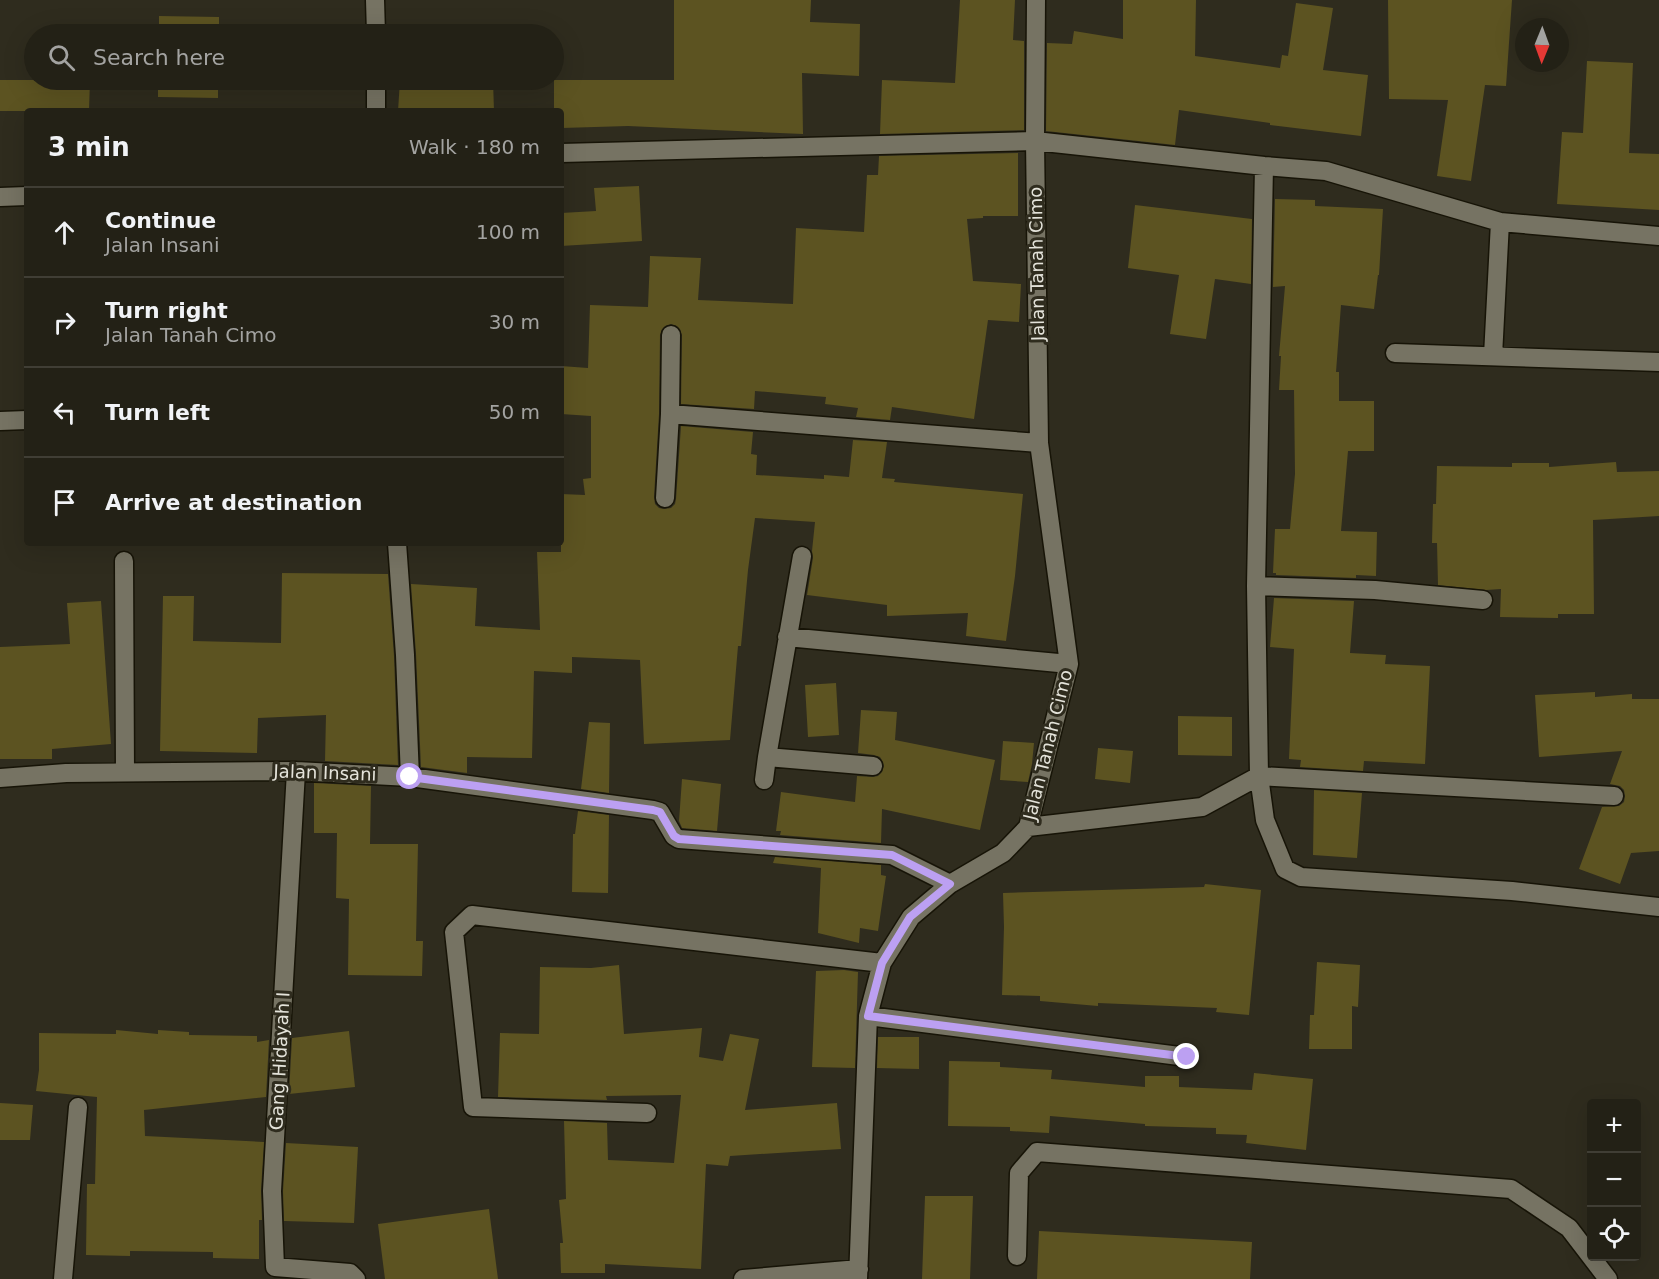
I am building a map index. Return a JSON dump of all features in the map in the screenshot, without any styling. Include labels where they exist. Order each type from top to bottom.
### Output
[{"type":"street","points":[[375,0],[376,24]]},
{"type":"street","name":"Jalan Tanah Cimo","points":[[859,1274],[868,1016],[882,963],[910,917],[950,884],[1004,853],[1028,827],[1069,664],[1039,443],[1035,141],[1036,0]]},
{"type":"street","points":[[376,90],[376,108]]},
{"type":"street","points":[[564,153],[1035,141],[1326,171],[1500,222],[1659,236]]},
{"type":"street","points":[[1264,166],[1256,586],[1259,776],[1265,820],[1285,869],[1301,877],[1512,891],[1659,907]]},
{"type":"street","points":[[0,197],[24,196]]},
{"type":"street","points":[[1493,356],[1500,222]]},
{"type":"street","points":[[664,498],[670,414],[671,335]]},
{"type":"street","points":[[1395,352],[1659,362]]},
{"type":"street","points":[[670,414],[1039,443]]},
{"type":"street","points":[[0,421],[24,420]]},
{"type":"street","points":[[397,546],[410,777]]},
{"type":"street","points":[[764,780],[802,556]]},
{"type":"street","points":[[124,561],[125,772]]},
{"type":"street","points":[[1256,586],[1375,590],[1483,600]]},
{"type":"street","points":[[787,637],[1069,664]]},
{"type":"street","points":[[767,757],[873,766]]},
{"type":"street","name":"Jalan Insani","points":[[0,778],[66,773],[296,771],[410,777],[653,810],[660,812],[674,836],[679,839],[892,855],[950,884]]},
{"type":"street","name":"Gang Hidayah I","points":[[296,771],[272,1191],[275,1267],[350,1273],[356,1279]]},
{"type":"street","points":[[1028,827],[1202,807],[1259,776],[1614,796]]},
{"type":"street","points":[[647,1113],[473,1107],[454,932],[472,915],[882,963]]},
{"type":"street","points":[[868,1016],[1187,1057]]},
{"type":"street","points":[[63,1279],[78,1107]]},
{"type":"street","points":[[1017,1257],[1019,1173],[1037,1152],[1511,1189],[1569,1228],[1608,1279]]},
{"type":"street","points":[[743,1279],[859,1274]]},
{"type":"building","points":[[674,0],[811,0],[810,22],[860,24],[859,76],[802,73],[803,134],[628,126],[564,128],[564,108],[554,108],[554,90],[564,90],[564,80],[674,80]]},
{"type":"building","points":[[960,0],[1015,0],[1013,40],[1024,41],[1024,130],[880,134],[882,80],[955,83]]},
{"type":"building","points":[[1123,0],[1196,0],[1195,56],[1280,68],[1282,55],[1288,56],[1296,3],[1333,8],[1323,70],[1368,75],[1361,136],[1270,125],[1270,123],[1179,110],[1175,145],[1046,131],[1047,43],[1072,44],[1074,31],[1123,39]]},
{"type":"building","points":[[1388,0],[1512,0],[1506,86],[1485,85],[1471,181],[1437,176],[1448,100],[1389,99]]},
{"type":"building","points":[[159,16],[219,17],[219,24],[159,24]]},
{"type":"building","points":[[1587,61],[1633,63],[1629,153],[1659,154],[1659,210],[1557,204],[1562,132],[1583,133]]},
{"type":"building","points":[[0,80],[24,80],[24,90],[90,90],[89,108],[24,108],[24,111],[0,111]]},
{"type":"building","points":[[158,90],[218,90],[218,98],[158,97]]},
{"type":"building","points":[[399,90],[493,90],[494,108],[398,108]]},
{"type":"building","points":[[1018,153],[1018,216],[983,216],[983,218],[967,219],[973,281],[1021,284],[1019,322],[988,320],[974,419],[892,407],[890,420],[856,417],[858,408],[825,404],[826,397],[755,391],[754,409],[681,404],[682,335],[677,326],[671,324],[662,329],[660,335],[655,504],[664,509],[671,508],[675,504],[681,426],[753,432],[751,454],[757,455],[756,475],[824,479],[824,475],[849,477],[853,440],[887,442],[882,478],[895,479],[894,482],[1023,494],[1006,641],[966,636],[968,613],[887,616],[887,605],[807,595],[813,558],[815,522],[755,518],[741,646],[738,646],[730,740],[644,744],[640,660],[572,657],[572,673],[534,671],[532,758],[467,757],[467,773],[421,767],[411,584],[477,588],[475,626],[540,630],[537,552],[561,552],[561,546],[564,546],[564,494],[585,495],[583,479],[591,478],[591,416],[564,414],[564,366],[588,368],[590,305],[648,307],[650,256],[701,258],[698,300],[793,304],[796,228],[864,232],[867,175],[878,175],[879,156]]},
{"type":"building","points":[[639,186],[642,241],[564,246],[564,213],[596,211],[594,188]]},
{"type":"building","points":[[1275,199],[1315,200],[1315,206],[1383,209],[1379,275],[1374,309],[1341,305],[1336,372],[1339,372],[1339,401],[1374,401],[1374,451],[1348,451],[1341,531],[1377,532],[1376,576],[1356,575],[1356,578],[1276,575],[1273,573],[1275,529],[1290,529],[1295,474],[1294,390],[1279,390],[1281,356],[1279,356],[1285,286],[1273,287]]},
{"type":"building","points":[[1135,205],[1252,219],[1251,284],[1215,279],[1206,339],[1170,334],[1179,275],[1128,268]]},
{"type":"building","points":[[1616,462],[1617,472],[1659,471],[1659,516],[1593,520],[1594,614],[1558,614],[1558,618],[1500,617],[1501,589],[1486,590],[1438,585],[1437,543],[1432,543],[1437,466],[1512,467],[1512,463],[1549,463],[1549,467]]},
{"type":"building","points":[[282,573],[388,574],[398,765],[325,761],[326,715],[258,718],[257,753],[160,751],[163,596],[194,596],[193,641],[281,643]]},
{"type":"building","points":[[1274,598],[1354,601],[1350,653],[1386,655],[1385,664],[1430,666],[1425,764],[1364,761],[1363,771],[1300,767],[1301,760],[1289,759],[1294,649],[1270,647]]},
{"type":"building","points":[[101,601],[111,744],[52,749],[52,759],[0,759],[0,647],[70,644],[67,603]]},
{"type":"building","points":[[836,683],[839,735],[808,737],[805,685]]},
{"type":"building","points":[[1595,692],[1595,697],[1632,694],[1632,699],[1659,699],[1659,851],[1631,853],[1620,884],[1579,869],[1602,807],[1619,806],[1624,802],[1624,790],[1620,786],[1610,784],[1622,751],[1539,757],[1535,695]]},
{"type":"building","points":[[861,710],[897,712],[895,740],[995,760],[980,830],[882,809],[881,843],[780,835],[781,831],[776,831],[781,792],[855,802],[857,776],[873,777],[882,772],[884,766],[880,757],[858,753]]},
{"type":"building","points":[[1178,716],[1232,717],[1232,756],[1178,755]]},
{"type":"building","points":[[589,722],[610,723],[609,793],[581,789]]},
{"type":"building","points":[[1003,741],[1034,743],[1028,782],[1000,780]]},
{"type":"building","points":[[1098,748],[1133,751],[1130,783],[1095,779]]},
{"type":"building","points":[[682,779],[721,784],[717,831],[682,828],[679,821]]},
{"type":"building","points":[[314,783],[371,786],[370,844],[418,844],[416,941],[423,941],[422,976],[348,975],[349,899],[336,898],[337,833],[314,833]]},
{"type":"building","points":[[1314,790],[1362,793],[1357,858],[1313,855]]},
{"type":"building","points":[[578,811],[609,815],[608,893],[572,892],[573,834],[575,834]]},
{"type":"building","points":[[775,857],[881,865],[881,875],[886,876],[878,931],[860,928],[859,943],[818,933],[821,868],[773,863]]},
{"type":"building","points":[[1205,884],[1261,890],[1249,1015],[1216,1012],[1217,1008],[1098,1003],[1098,1006],[1040,1001],[1040,996],[1002,995],[1003,893],[1204,887]]},
{"type":"building","points":[[1317,962],[1360,965],[1358,1007],[1352,1006],[1352,1049],[1309,1049],[1310,1015],[1314,1015]]},
{"type":"building","points":[[619,965],[624,1034],[702,1028],[699,1057],[723,1061],[730,1034],[759,1039],[745,1110],[837,1103],[841,1149],[730,1156],[728,1166],[706,1164],[701,1269],[605,1264],[605,1273],[561,1273],[560,1243],[563,1243],[559,1200],[566,1199],[564,1121],[607,1123],[608,1160],[674,1163],[681,1095],[606,1096],[607,1100],[498,1097],[500,1033],[539,1034],[540,967],[591,968]]},
{"type":"building","points":[[816,971],[858,972],[855,1068],[812,1067]]},
{"type":"building","points":[[116,1030],[158,1034],[158,1030],[189,1032],[189,1035],[257,1036],[257,1042],[269,1040],[266,1097],[144,1110],[145,1136],[264,1142],[259,1259],[213,1258],[213,1252],[130,1251],[130,1256],[86,1255],[87,1184],[95,1184],[97,1097],[36,1091],[39,1070],[39,1033],[116,1034]]},
{"type":"building","points":[[349,1031],[355,1087],[289,1094],[292,1038]]},
{"type":"building","points":[[878,1037],[919,1037],[919,1069],[877,1068]]},
{"type":"building","points":[[949,1061],[1000,1062],[1000,1067],[1052,1070],[1051,1079],[1145,1087],[1145,1076],[1179,1076],[1179,1087],[1252,1090],[1254,1073],[1313,1079],[1306,1150],[1246,1143],[1247,1135],[1216,1134],[1216,1128],[1145,1126],[1145,1124],[1050,1116],[1049,1133],[1010,1131],[1010,1127],[948,1126]]},
{"type":"building","points":[[0,1103],[33,1105],[30,1140],[0,1140]]},
{"type":"building","points":[[286,1143],[358,1147],[354,1223],[284,1221]]},
{"type":"building","points":[[925,1196],[973,1196],[970,1279],[922,1279]]},
{"type":"building","points":[[489,1209],[498,1279],[385,1279],[378,1224]]},
{"type":"building","points":[[1039,1231],[1252,1242],[1250,1279],[1037,1279]]},
{"type":"route","points":[[410,777],[653,810],[660,812],[674,836],[679,839],[892,855],[950,884],[910,917],[882,963],[868,1016],[1187,1057]]}]
